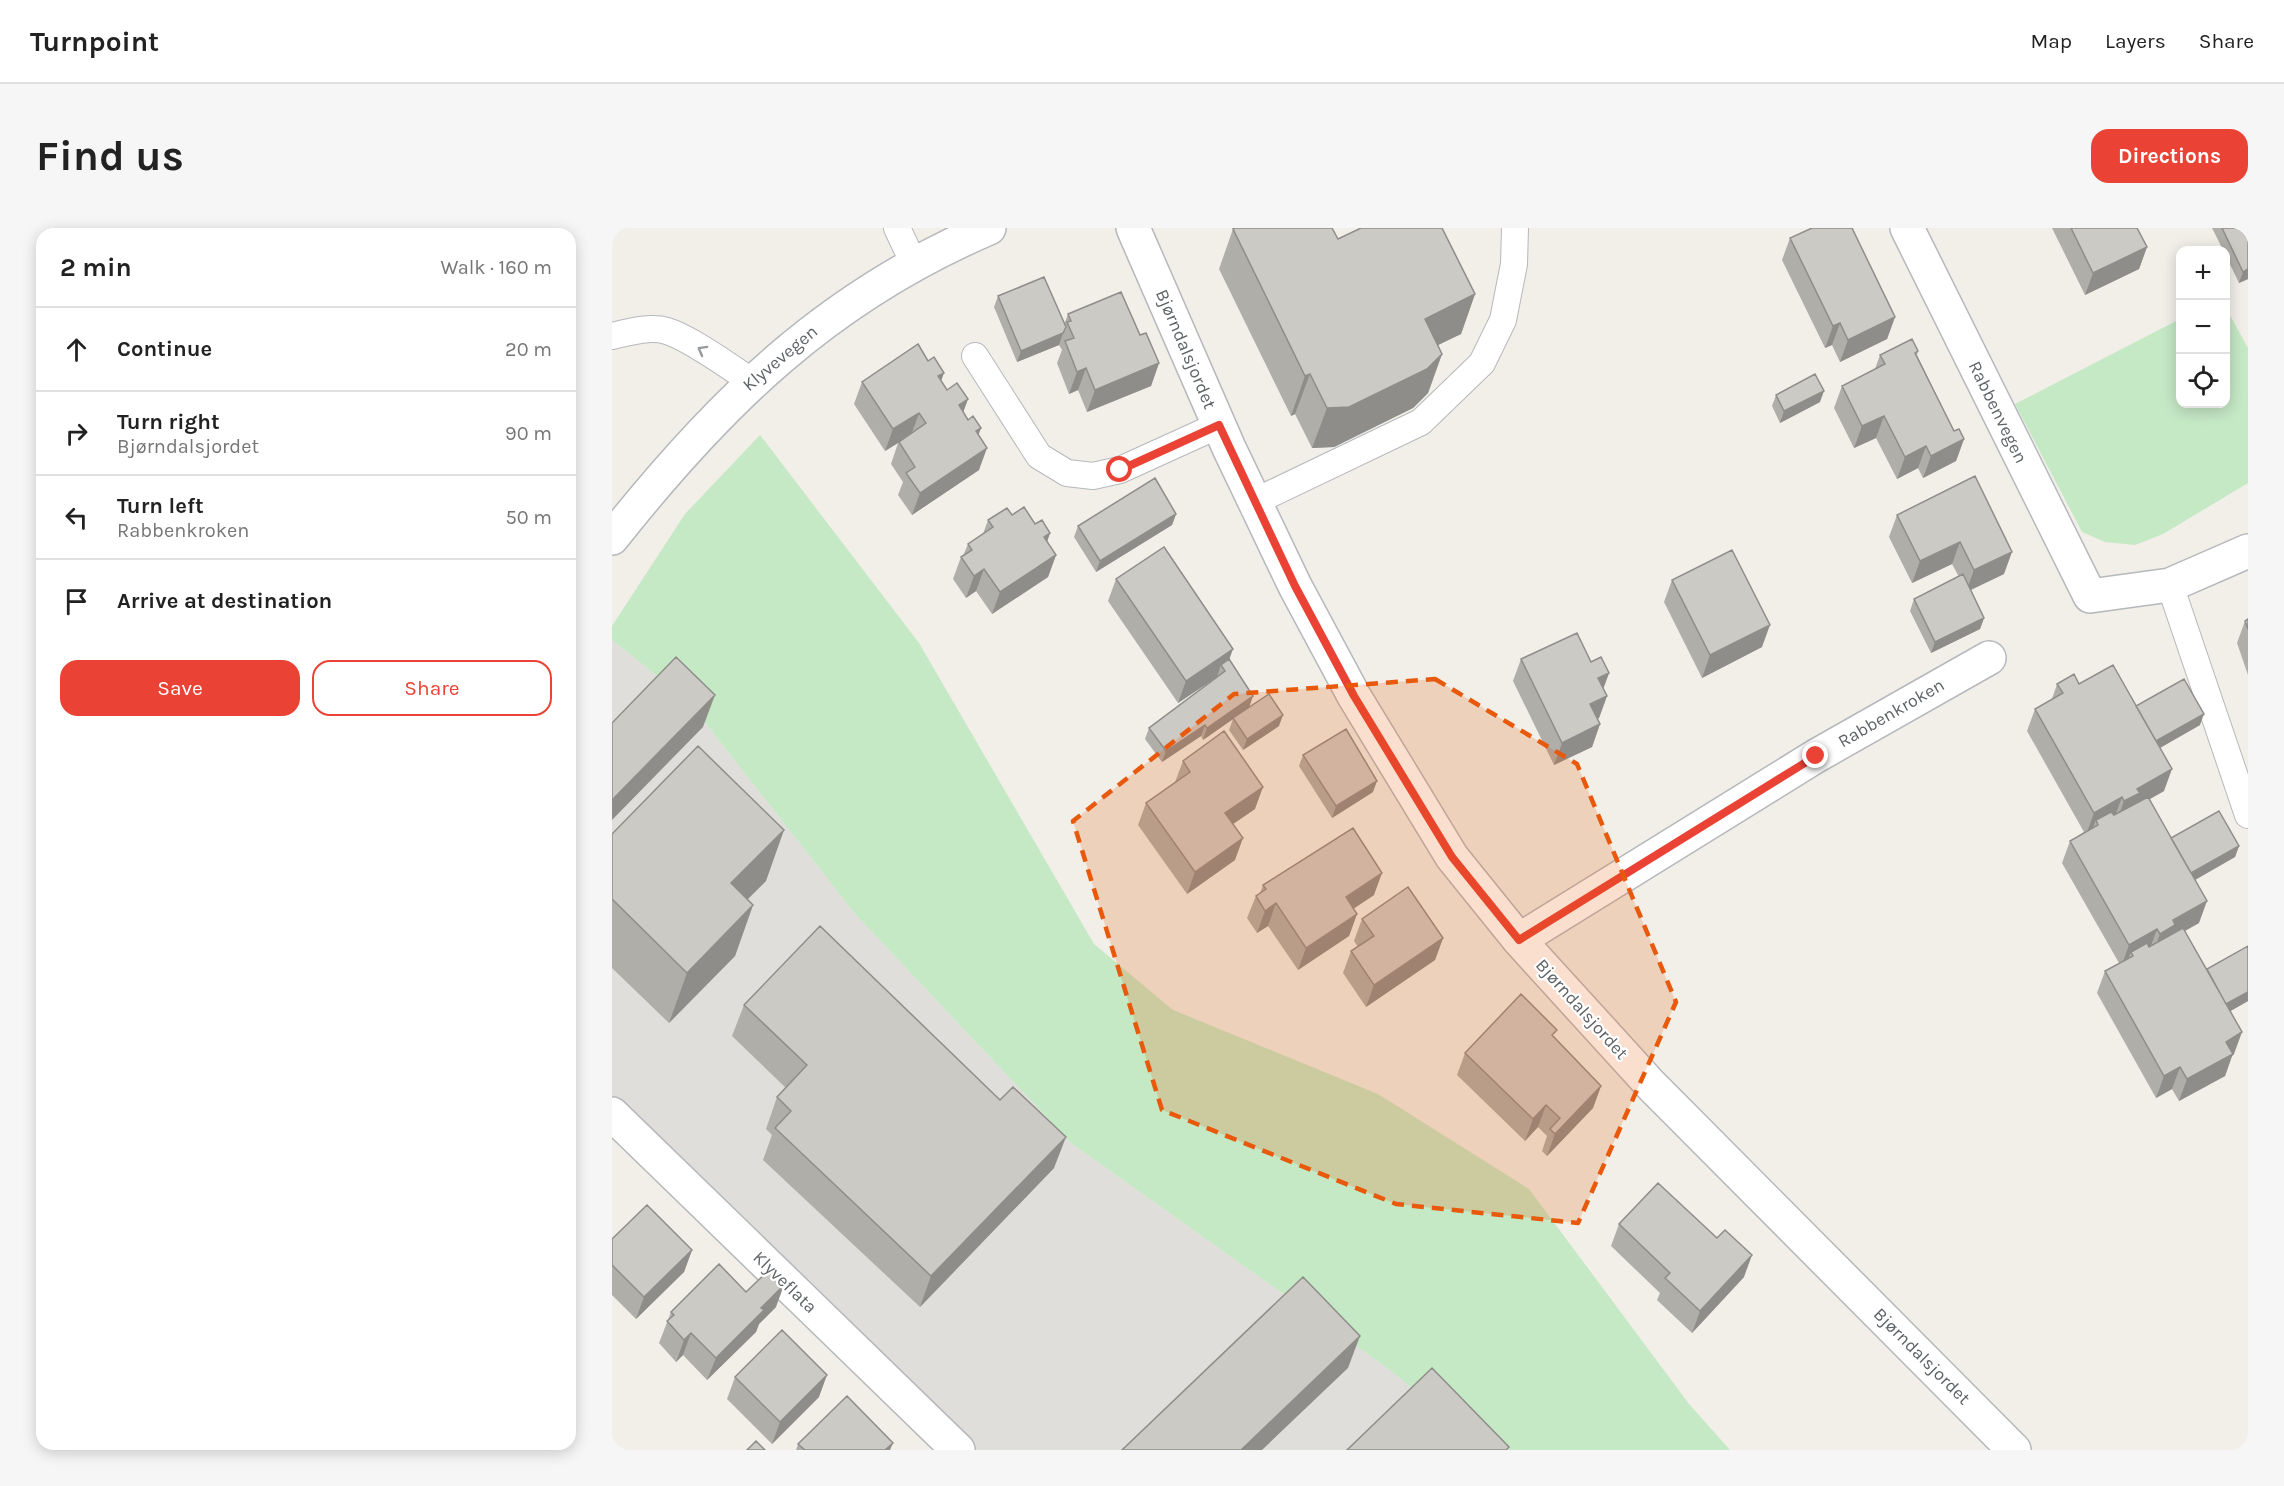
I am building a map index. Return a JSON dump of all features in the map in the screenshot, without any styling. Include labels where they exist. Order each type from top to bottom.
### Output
[{"type":"street","name":"Klyvevegen","points":[[612,538],[707,425],[752,381],[834,314],[914,264],[989,228]]},
{"type":"street","name":"Bjørndalsjordet","points":[[1133,228],[1219,425],[1295,586],[1354,696],[1452,857],[1519,940],[1651,1085],[2014,1450]]},
{"type":"street","name":"Rabbenvegen","points":[[1907,228],[2090,596],[2170,585]]},
{"type":"street","points":[[2170,585],[2248,551]]},
{"type":"street","name":"Rabbenkroken","points":[[1519,940],[1816,756],[1989,658]]},
{"type":"street","name":"Klyveflata","points":[[612,1114],[958,1450]]},
{"type":"lane","points":[[897,228],[914,264]]},
{"type":"lane","points":[[1254,502],[1421,422],[1482,363],[1503,320],[1514,264],[1515,228]]},
{"type":"lane","points":[[612,336],[639,329],[667,331],[717,358],[752,381]]},
{"type":"lane","points":[[975,356],[1039,456],[1067,474],[1093,476],[1120,470],[1219,425]]},
{"type":"lane","points":[[2170,585],[2248,815]]},
{"type":"highlighted area","points":[[1435,679],[1577,764],[1676,1002],[1578,1223],[1396,1204],[1162,1110],[1073,821],[1234,694]]},
{"type":"shaded area","points":[[612,640],[688,701],[856,915],[1071,1143],[1383,1365],[1491,1450],[959,1450],[612,1097]]},
{"type":"green space","points":[[2230,315],[2248,348],[2248,483],[2163,534],[2135,545],[2105,542],[2082,532],[2015,404],[2176,321],[2176,408],[2230,408]]},
{"type":"green space","points":[[760,435],[919,643],[1094,944],[1173,1010],[1378,1094],[1529,1189],[1689,1404],[1730,1450],[1491,1450],[1383,1365],[1071,1143],[856,915],[688,701],[612,640],[612,626],[685,514]]},
{"type":"building","points":[[1332,228],[1338,239],[1361,228],[1442,228],[1475,294],[1425,319],[1442,354],[1427,369],[1349,407],[1327,408],[1310,374],[1305,376],[1233,229]]},
{"type":"building","points":[[1812,228],[1852,228],[1895,317],[1848,340],[1840,323],[1833,326],[1790,238]]},
{"type":"building","points":[[2071,228],[2137,228],[2147,247],[2093,273]]},
{"type":"building","points":[[2222,228],[2248,228],[2248,269],[2243,272]]},
{"type":"building","points":[[1044,277],[1066,327],[1063,333],[1021,351],[998,296]]},
{"type":"building","points":[[1121,292],[1140,335],[1146,333],[1159,363],[1095,390],[1086,368],[1077,372],[1065,341],[1074,338],[1067,322],[1071,321],[1068,314]]},
{"type":"building","points":[[1912,339],[1918,351],[1915,353],[1954,431],[1959,429],[1964,439],[1931,456],[1926,446],[1905,457],[1884,416],[1862,426],[1842,386],[1885,364],[1880,355]]},
{"type":"building","points":[[918,344],[928,361],[934,357],[944,373],[938,376],[947,390],[957,383],[968,399],[959,405],[968,420],[973,416],[981,428],[976,431],[987,448],[920,493],[906,473],[915,467],[899,442],[926,423],[919,413],[893,429],[862,382]]},
{"type":"building","points":[[1815,374],[1824,391],[1784,411],[1776,395]]},
{"type":"building","points":[[1975,476],[2012,552],[1974,570],[1960,542],[1920,561],[1897,515]]},
{"type":"building","points":[[1155,478],[1176,514],[1100,561],[1078,526]]},
{"type":"building","points":[[1024,507],[1035,524],[1042,520],[1050,533],[1044,537],[1056,555],[1000,592],[984,569],[974,576],[961,557],[972,550],[968,544],[993,527],[988,520],[1007,508],[1012,515]]},
{"type":"building","points":[[1164,547],[1233,649],[1186,681],[1116,579]]},
{"type":"building","points":[[1732,550],[1770,625],[1710,655],[1672,580]]},
{"type":"building","points":[[1963,574],[1984,618],[1935,642],[1914,599]]},
{"type":"building","points":[[1577,633],[1591,662],[1601,657],[1609,673],[1598,678],[1607,696],[1590,704],[1600,724],[1562,743],[1521,659]]},
{"type":"building","points":[[676,657],[715,695],[612,800],[612,723]]},
{"type":"building","points":[[1229,659],[1253,696],[1207,728],[1205,725],[1166,751],[1149,728],[1225,671],[1221,665]]},
{"type":"building","points":[[2113,665],[2172,769],[2137,789],[2140,793],[2124,801],[2122,797],[2094,813],[2035,709],[2063,693],[2057,684],[2074,674],[2079,684]]},
{"type":"building","points":[[2184,679],[2204,714],[2156,741],[2136,706]]},
{"type":"building","points":[[1269,694],[1283,715],[1247,739],[1233,718]]},
{"type":"building","points":[[1346,729],[1377,781],[1336,806],[1303,755]]},
{"type":"building","points":[[1224,731],[1263,787],[1225,813],[1243,838],[1195,872],[1146,803],[1190,772],[1183,761]]},
{"type":"building","points":[[698,746],[784,830],[731,883],[753,905],[687,973],[612,899],[612,834]]},
{"type":"building","points":[[2148,797],[2207,901],[2173,920],[2175,925],[2160,934],[2157,929],[2129,945],[2070,841],[2098,825],[2096,820],[2111,812],[2114,815]]},
{"type":"building","points":[[2219,811],[2239,846],[2191,873],[2171,838]]},
{"type":"building","points":[[1353,828],[1382,873],[1346,897],[1357,914],[1306,948],[1276,903],[1265,911],[1256,896],[1266,889],[1263,885]]},
{"type":"building","points":[[1408,887],[1443,938],[1374,985],[1351,951],[1374,936],[1362,919]]},
{"type":"building","points":[[820,926],[1000,1100],[1013,1087],[1066,1137],[931,1276],[775,1128],[791,1111],[777,1097],[807,1065],[744,1005]]},
{"type":"building","points":[[2183,928],[2242,1032],[2226,1042],[2233,1054],[2187,1079],[2180,1067],[2164,1076],[2105,971],[2133,956],[2131,952],[2147,943],[2149,947]]},
{"type":"building","points":[[2248,946],[2248,992],[2226,1004],[2207,969]]},
{"type":"building","points":[[1521,994],[1557,1030],[1552,1035],[1601,1086],[1555,1134],[1550,1129],[1560,1118],[1546,1105],[1533,1119],[1465,1053]]},
{"type":"building","points":[[1658,1183],[1717,1238],[1725,1230],[1752,1255],[1700,1311],[1665,1278],[1670,1273],[1619,1224]]},
{"type":"building","points":[[647,1205],[692,1250],[644,1297],[612,1265],[612,1239]]},
{"type":"building","points":[[719,1264],[746,1292],[770,1269],[784,1285],[761,1308],[764,1310],[716,1358],[691,1333],[684,1340],[667,1321],[674,1315],[671,1312]]},
{"type":"building","points":[[1303,1277],[1360,1336],[1241,1450],[1122,1450]]},
{"type":"building","points":[[782,1330],[827,1375],[780,1422],[735,1377]]},
{"type":"building","points":[[1432,1368],[1509,1447],[1506,1450],[1347,1450]]},
{"type":"building","points":[[847,1396],[893,1443],[885,1450],[805,1450],[798,1444]]},
{"type":"building","points":[[756,1441],[765,1450],[747,1450]]},
{"type":"route","points":[[1120,470],[1219,425],[1295,586],[1354,696],[1452,857],[1519,940],[1816,756]]}]
